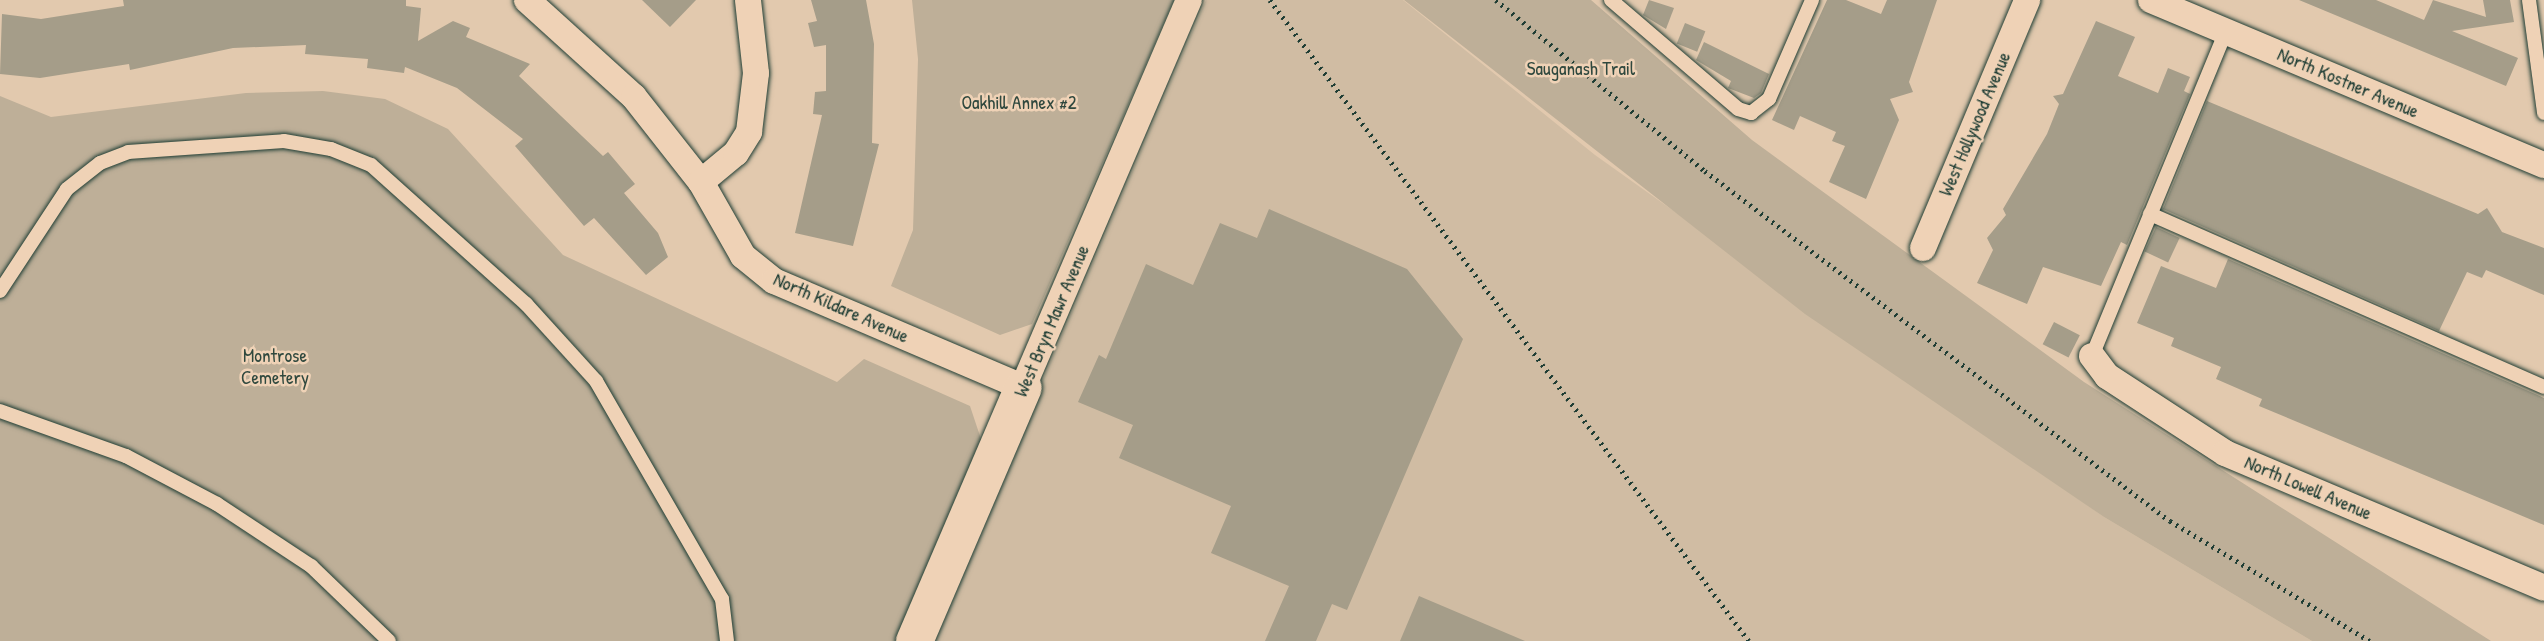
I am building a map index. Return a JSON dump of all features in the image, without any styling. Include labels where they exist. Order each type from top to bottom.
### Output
[{"type":"street","name":"North Kildare Avenue","points":[[527,0],[634,97],[701,182],[743,256],[774,281],[1023,387]]},
{"type":"street","points":[[701,182],[736,153],[749,132],[756,73],[748,0]]},
{"type":"street","name":"West Bryn Mawr Avenue","points":[[914,641],[1189,0]]},
{"type":"street","name":"West Hollywood Avenue","points":[[1923,248],[2027,0]]},
{"type":"street","name":"North Kostner Avenue","points":[[2151,0],[2544,165]]},
{"type":"street","name":"North Lowell Avenue","points":[[2092,356],[2107,376],[2225,453],[2544,587]]},
{"type":"lane","points":[[1611,0],[1738,109],[1751,113],[1769,99],[1812,0]]},
{"type":"lane","points":[[2529,0],[2544,113]]},
{"type":"lane","points":[[2092,356],[2226,31]]},
{"type":"lane","points":[[0,291],[67,189],[100,163],[128,152],[284,141],[371,165],[527,304],[596,381],[722,599],[727,641]]},
{"type":"lane","points":[[2150,214],[2544,387]]},
{"type":"lane","points":[[0,411],[126,456],[217,504],[311,566],[389,641]]},
{"type":"path","points":[[1270,0],[1749,641]]},
{"type":"path","points":[[1496,0],[1705,171],[2170,521],[2370,641]]},
{"type":"shaded area","points":[[1206,0],[1403,0],[1595,155],[2104,517],[2312,641],[931,641]]},
{"type":"green space","name":"Oakhill Annex #2","points":[[912,0],[1174,0],[1032,324],[1000,335],[891,286],[913,230],[918,59]]},
{"type":"green space","name":"Sauganash Trail","points":[[1404,0],[1591,0],[1752,140],[2084,382],[2491,641],[2312,641],[2104,517],[1805,314]]},
{"type":"green space","name":"Montrose Cemetery","points":[[323,91],[385,99],[448,129],[563,255],[837,382],[864,359],[970,406],[982,442],[896,641],[0,641],[0,96],[51,117],[246,93]]},
{"type":"building","points":[[123,0],[406,0],[406,6],[421,8],[418,41],[453,21],[470,28],[466,37],[530,64],[519,76],[603,156],[608,152],[635,184],[624,193],[658,233],[668,257],[646,275],[594,218],[584,226],[515,146],[523,139],[457,88],[405,67],[404,73],[367,68],[368,59],[305,54],[306,45],[233,48],[130,70],[129,64],[40,78],[0,74],[2,14],[41,19],[124,6]]},
{"type":"building","points":[[642,0],[696,0],[670,27]]},
{"type":"building","points":[[811,0],[866,0],[874,44],[872,143],[879,144],[853,246],[795,233],[822,115],[813,114],[815,92],[826,91],[826,45],[814,47],[808,23],[817,21]]},
{"type":"building","points":[[1649,0],[1674,8],[1666,29],[1643,15]]},
{"type":"building","points":[[1827,0],[1846,0],[1881,14],[1887,0],[1937,0],[1909,82],[1913,92],[1890,99],[1899,120],[1866,199],[1829,182],[1845,146],[1832,141],[1836,132],[1800,116],[1794,130],[1772,120]]},
{"type":"building","points":[[2299,0],[2376,0],[2424,20],[2433,0],[2486,17],[2483,0],[2510,0],[2514,22],[2452,31],[2518,58],[2506,86]]},
{"type":"building","points":[[2096,21],[2135,37],[2118,76],[2158,93],[2168,68],[2190,77],[2184,91],[2190,94],[2127,245],[2121,242],[2101,286],[2043,267],[2027,304],[1977,283],[1993,250],[1987,238],[2006,215],[2003,209],[2047,134],[2059,104],[2053,96],[2063,94]]},
{"type":"building","points":[[1685,23],[1705,31],[1697,52],[1677,43]]},
{"type":"building","points":[[1704,42],[1769,74],[1761,93],[1754,98],[1728,88],[1731,81],[1696,60]]},
{"type":"building","points":[[2207,101],[2478,214],[2487,208],[2502,232],[2544,248],[2544,295],[2486,270],[2482,278],[2467,272],[2439,331],[2163,209]]},
{"type":"building","points":[[1269,209],[1407,269],[1463,339],[1347,610],[1332,604],[1316,641],[1265,641],[1289,586],[1211,553],[1231,506],[1119,458],[1133,425],[1078,402],[1099,355],[1106,359],[1146,264],[1193,285],[1220,223],[1257,238]]},
{"type":"building","points":[[2156,227],[2180,238],[2168,262],[2145,251]]},
{"type":"building","points":[[2228,259],[2544,398],[2544,525],[2259,406],[2262,399],[2216,379],[2221,367],[2171,346],[2174,338],[2137,323],[2161,266],[2216,288]]},
{"type":"building","points":[[2054,322],[2080,335],[2068,357],[2043,344]]},
{"type":"building","points":[[1419,596],[1525,641],[1400,641]]}]
